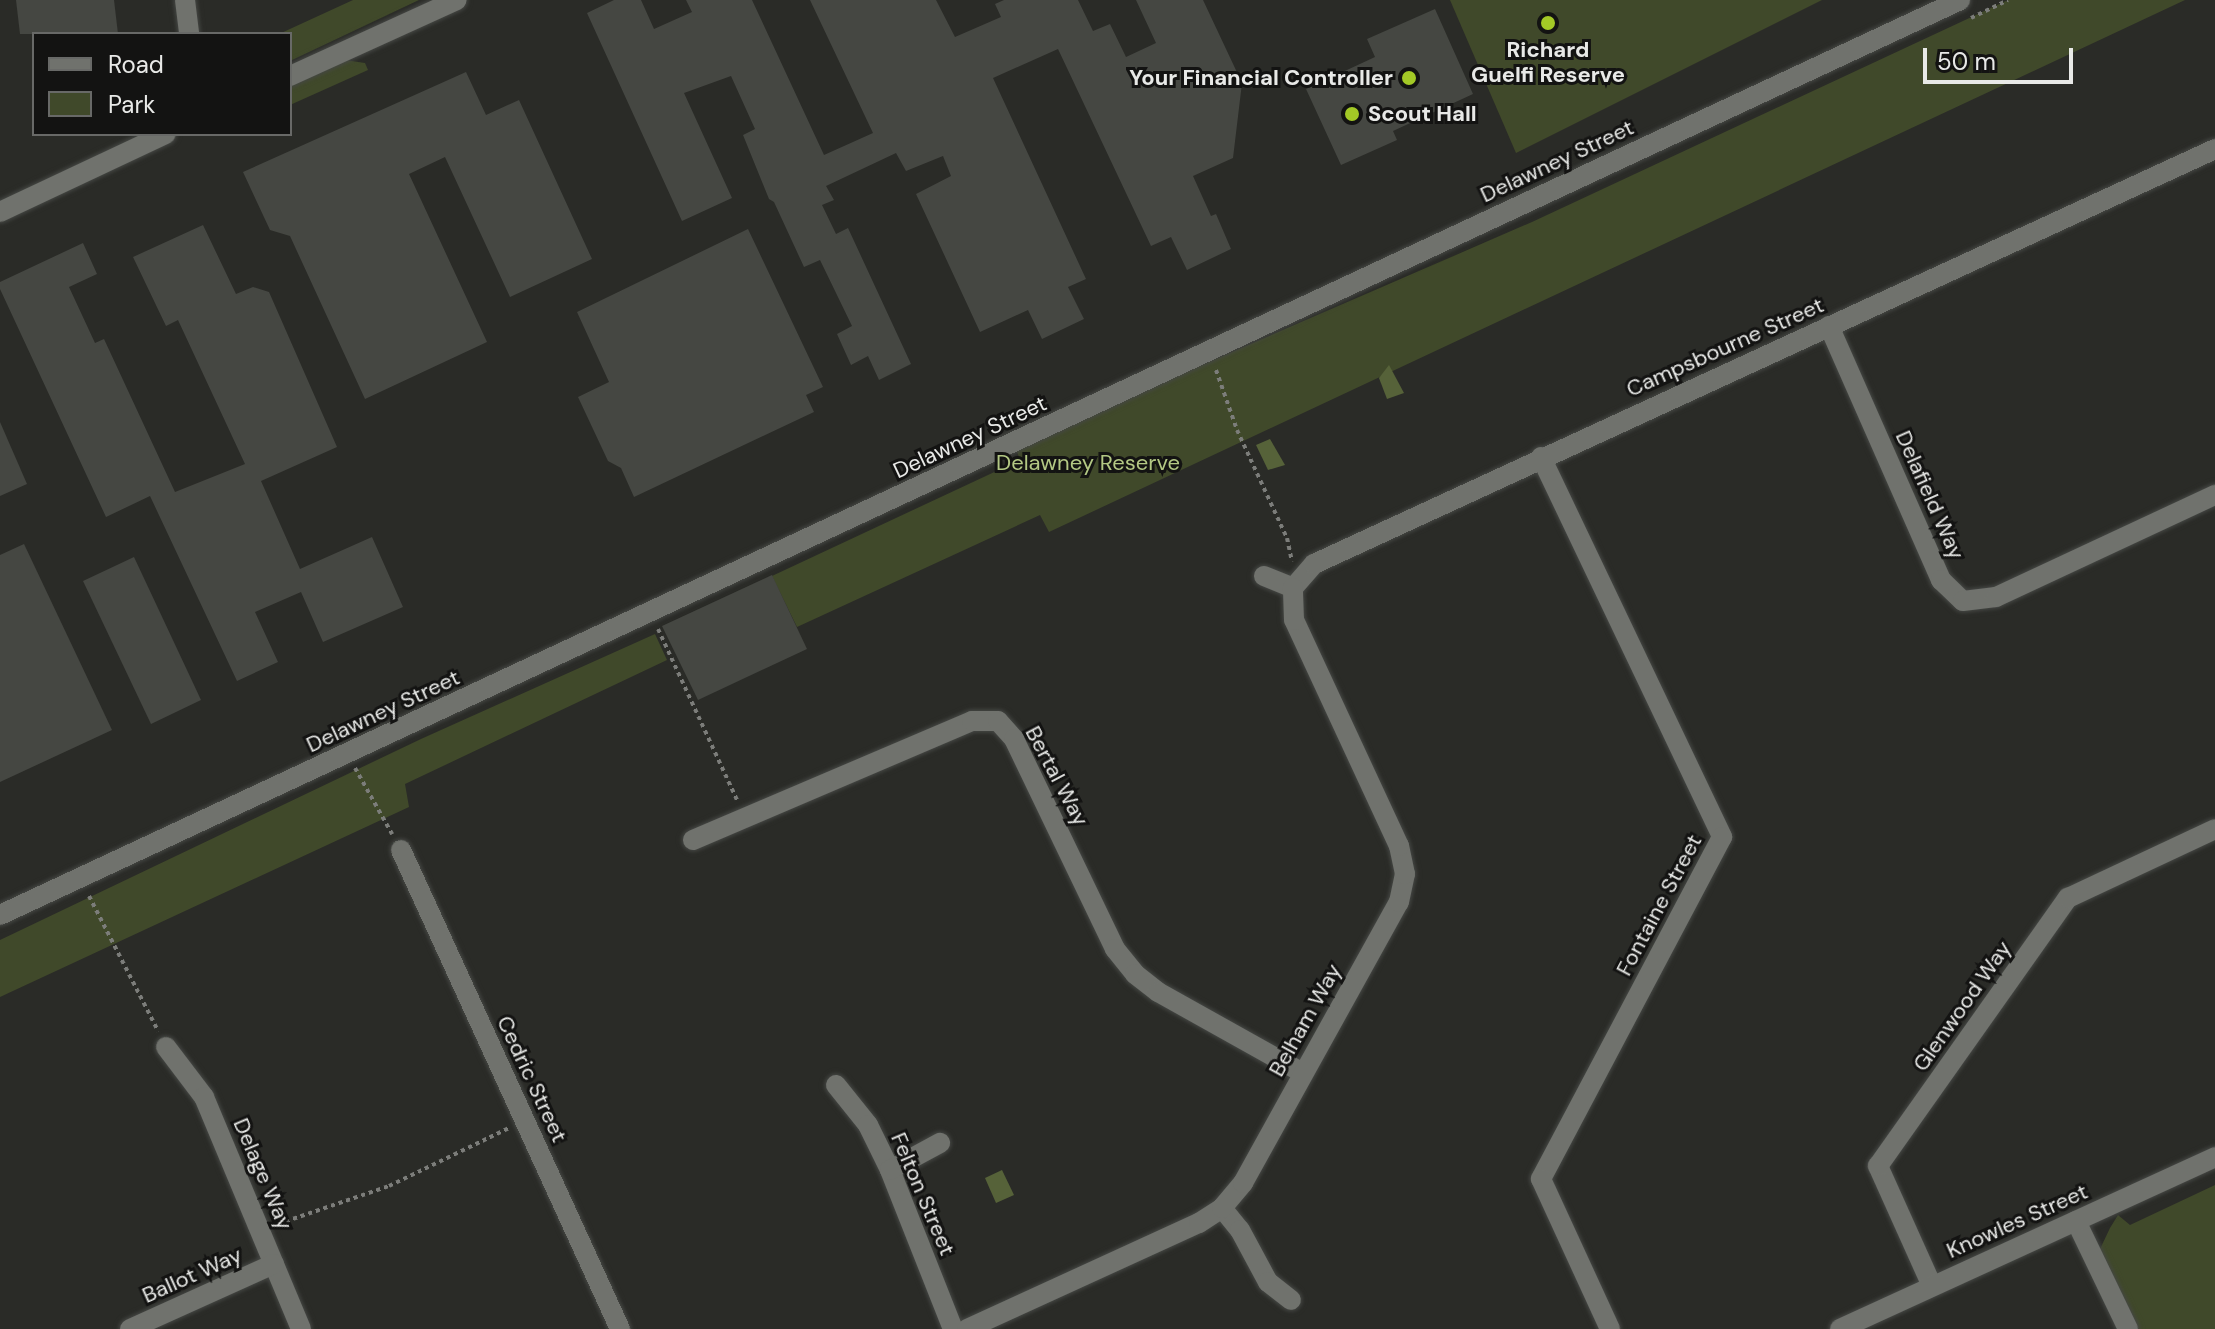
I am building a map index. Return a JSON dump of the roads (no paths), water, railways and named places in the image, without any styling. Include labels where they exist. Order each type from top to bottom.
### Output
[{"type":"street","points":[[185,0],[189,32]]},
{"type":"street","points":[[292,75],[457,0]]},
{"type":"street","name":"Delawney Street","points":[[0,915],[1960,0]]},
{"type":"street","points":[[0,212],[162,136]]},
{"type":"street","name":"Campsbourne Street","points":[[1297,582],[1314,564],[2215,149]]},
{"type":"street","name":"Delafield Way","points":[[1829,326],[1941,580],[1963,601],[1996,597],[2215,495]]},
{"type":"street","name":"Fontaine Street","points":[[1541,457],[1722,837],[1541,1179],[1610,1329]]},
{"type":"street","points":[[1264,576],[1297,582]]},
{"type":"street","name":"Belham Way","points":[[967,1329],[1199,1223],[1222,1208],[1243,1183],[1301,1072],[1399,902],[1405,874],[1399,846],[1294,620],[1297,582]]},
{"type":"street","name":"Bertal Way","points":[[693,840],[972,721],[998,721],[1014,739],[1115,949],[1135,974],[1158,992],[1301,1072]]},
{"type":"street","name":"Glenwood Way","points":[[1932,1286],[1878,1166],[2068,898],[2215,829]]},
{"type":"street","name":"Cedric Street","points":[[401,850],[620,1329]]},
{"type":"street","name":"Delage Way","points":[[166,1047],[204,1097],[301,1329]]},
{"type":"street","name":"Felton Street","points":[[836,1085],[868,1125],[890,1170],[953,1329]]},
{"type":"street","points":[[890,1170],[940,1143]]},
{"type":"street","name":"Knowles Street","points":[[1840,1329],[2215,1157]]},
{"type":"street","points":[[1222,1208],[1240,1230],[1268,1282],[1291,1300]]},
{"type":"street","points":[[2076,1221],[2128,1329]]},
{"type":"street","name":"Ballot Way","points":[[130,1329],[274,1264]]},
{"type":"place","name":"Richard Guelfi Reserve","points":[[1548,23]]},
{"type":"place","name":"Your Financial Controller","points":[[1409,78]]},
{"type":"place","name":"Scout Hall","points":[[1352,114]]},
{"type":"park label","name":"Delawney Reserve","points":[[1088,463]]}]
